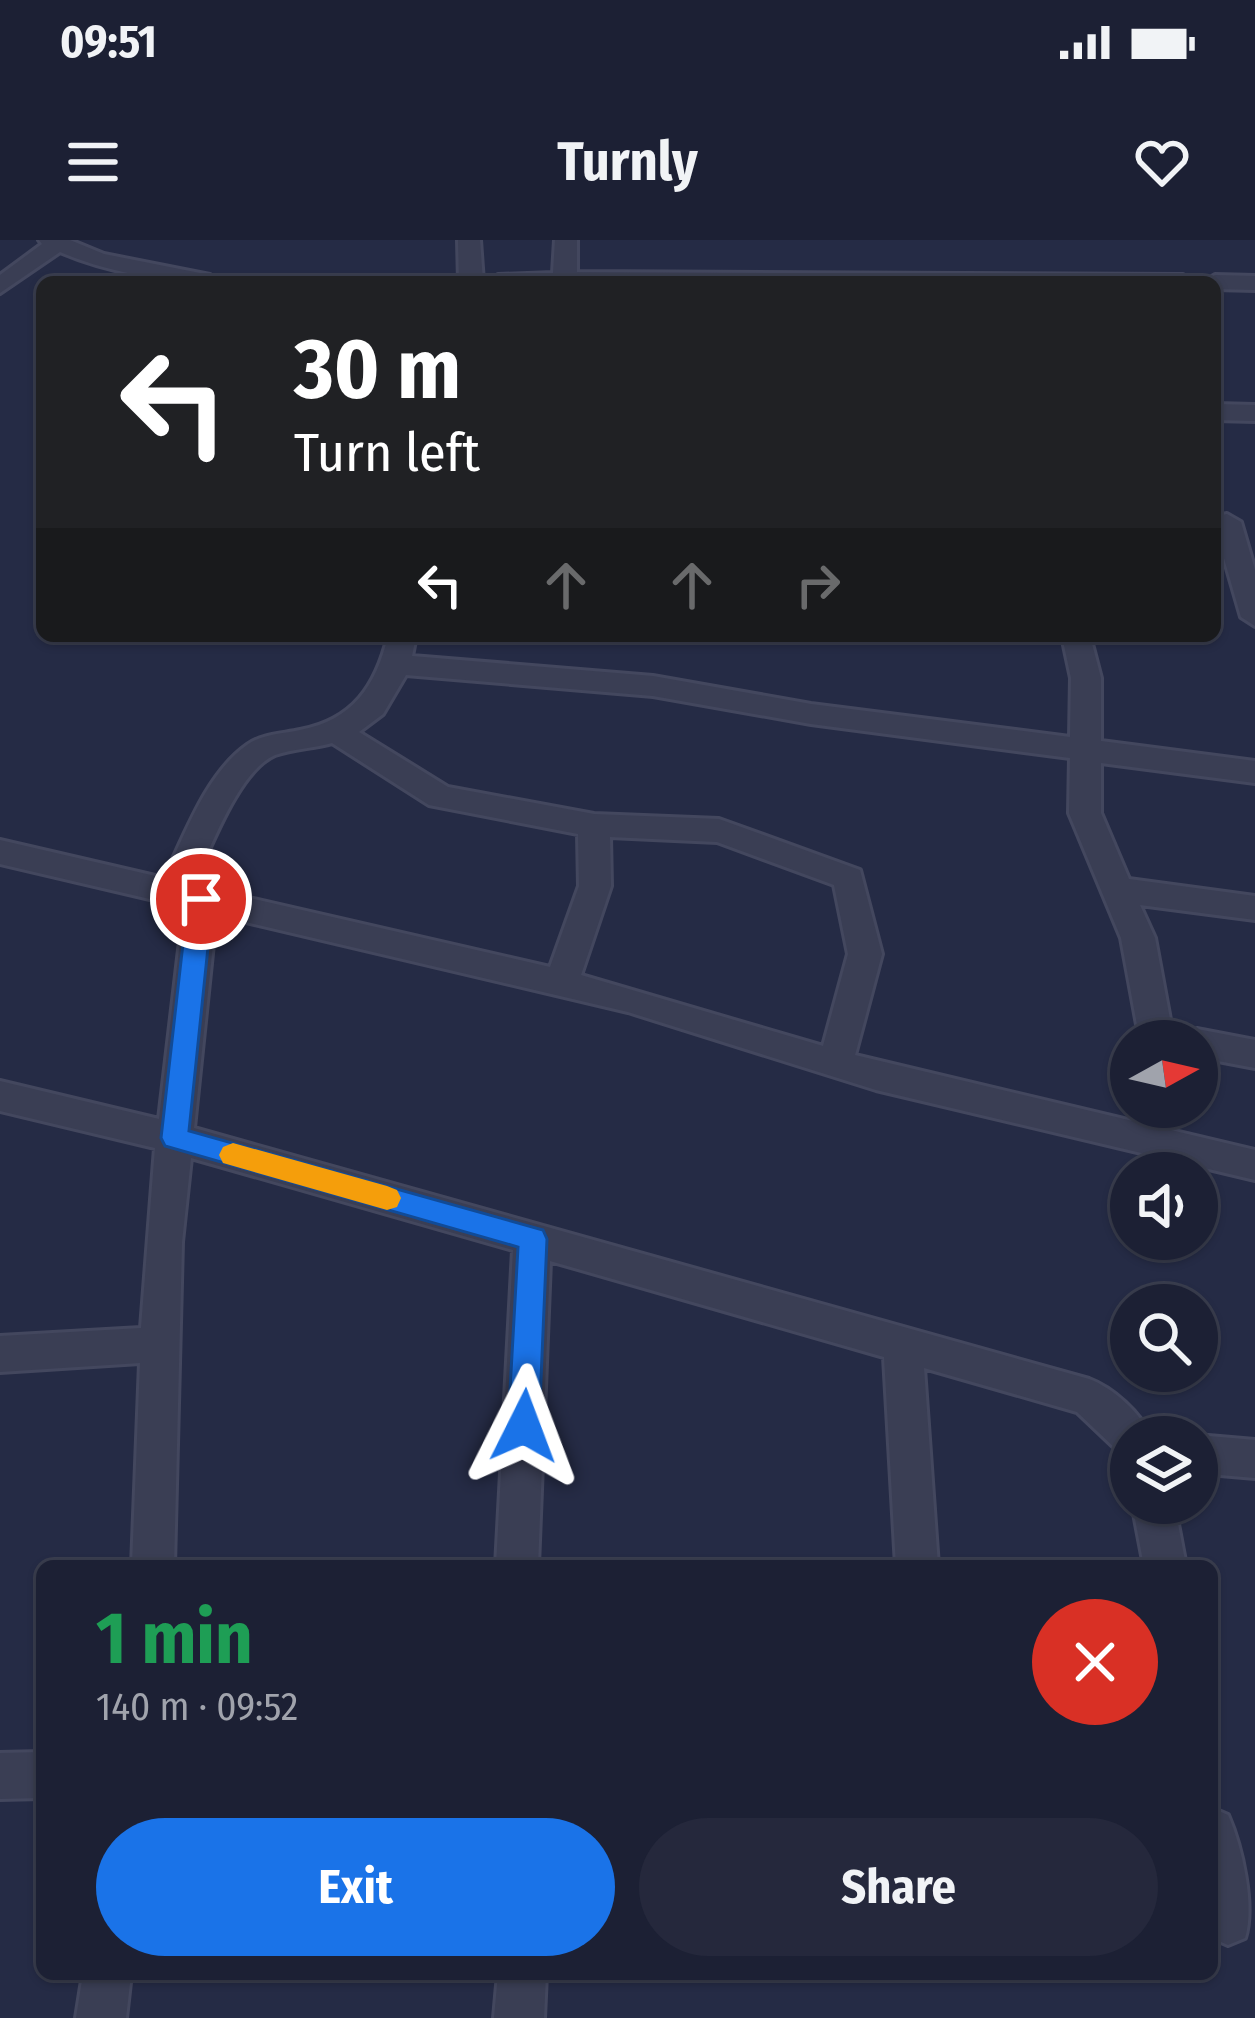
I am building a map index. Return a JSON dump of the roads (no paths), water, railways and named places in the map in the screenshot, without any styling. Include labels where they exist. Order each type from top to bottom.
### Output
[{"type":"street","points":[[135,267],[143,240]]},
{"type":"street","points":[[469,240],[470,276]]},
{"type":"street","points":[[566,240],[566,276]]},
{"type":"street","points":[[0,286],[54,242],[98,260],[180,276]]},
{"type":"street","points":[[1221,282],[1255,283]]},
{"type":"street","points":[[1221,412],[1255,413]]},
{"type":"street","points":[[1232,522],[1248,570],[1255,617]]},
{"type":"street","points":[[1078,642],[1087,678],[1085,813],[1138,938],[1161,1020]]},
{"type":"street","points":[[153,1560],[163,1242],[174,1138],[187,896],[235,778],[261,749],[339,733],[381,701],[400,650],[811,714],[1255,772]]},
{"type":"street","points":[[339,733],[440,797],[594,825],[719,832],[849,878],[865,954],[836,1064]]},
{"type":"street","points":[[561,983],[595,886],[594,825]]},
{"type":"street","points":[[0,852],[628,999],[836,1064],[1110,1115]]},
{"type":"street","points":[[1118,890],[1255,908]]},
{"type":"street","points":[[1218,1047],[1255,1054]]},
{"type":"street","points":[[0,1096],[174,1138],[1089,1397],[1110,1417]]},
{"type":"street","points":[[1171,1128],[1255,1166]]},
{"type":"street","points":[[518,1560],[532,1239]]},
{"type":"street","points":[[0,1354],[160,1344]]},
{"type":"street","points":[[903,1344],[917,1560]]},
{"type":"street","points":[[1218,1456],[1255,1459]]},
{"type":"street","points":[[1157,1524],[1164,1560]]},
{"type":"street","points":[[0,1776],[36,1774]]},
{"type":"street","points":[[1218,1858],[1232,1921]]},
{"type":"street","points":[[101,2018],[106,1980]]},
{"type":"street","points":[[520,2018],[522,1980]]}]
